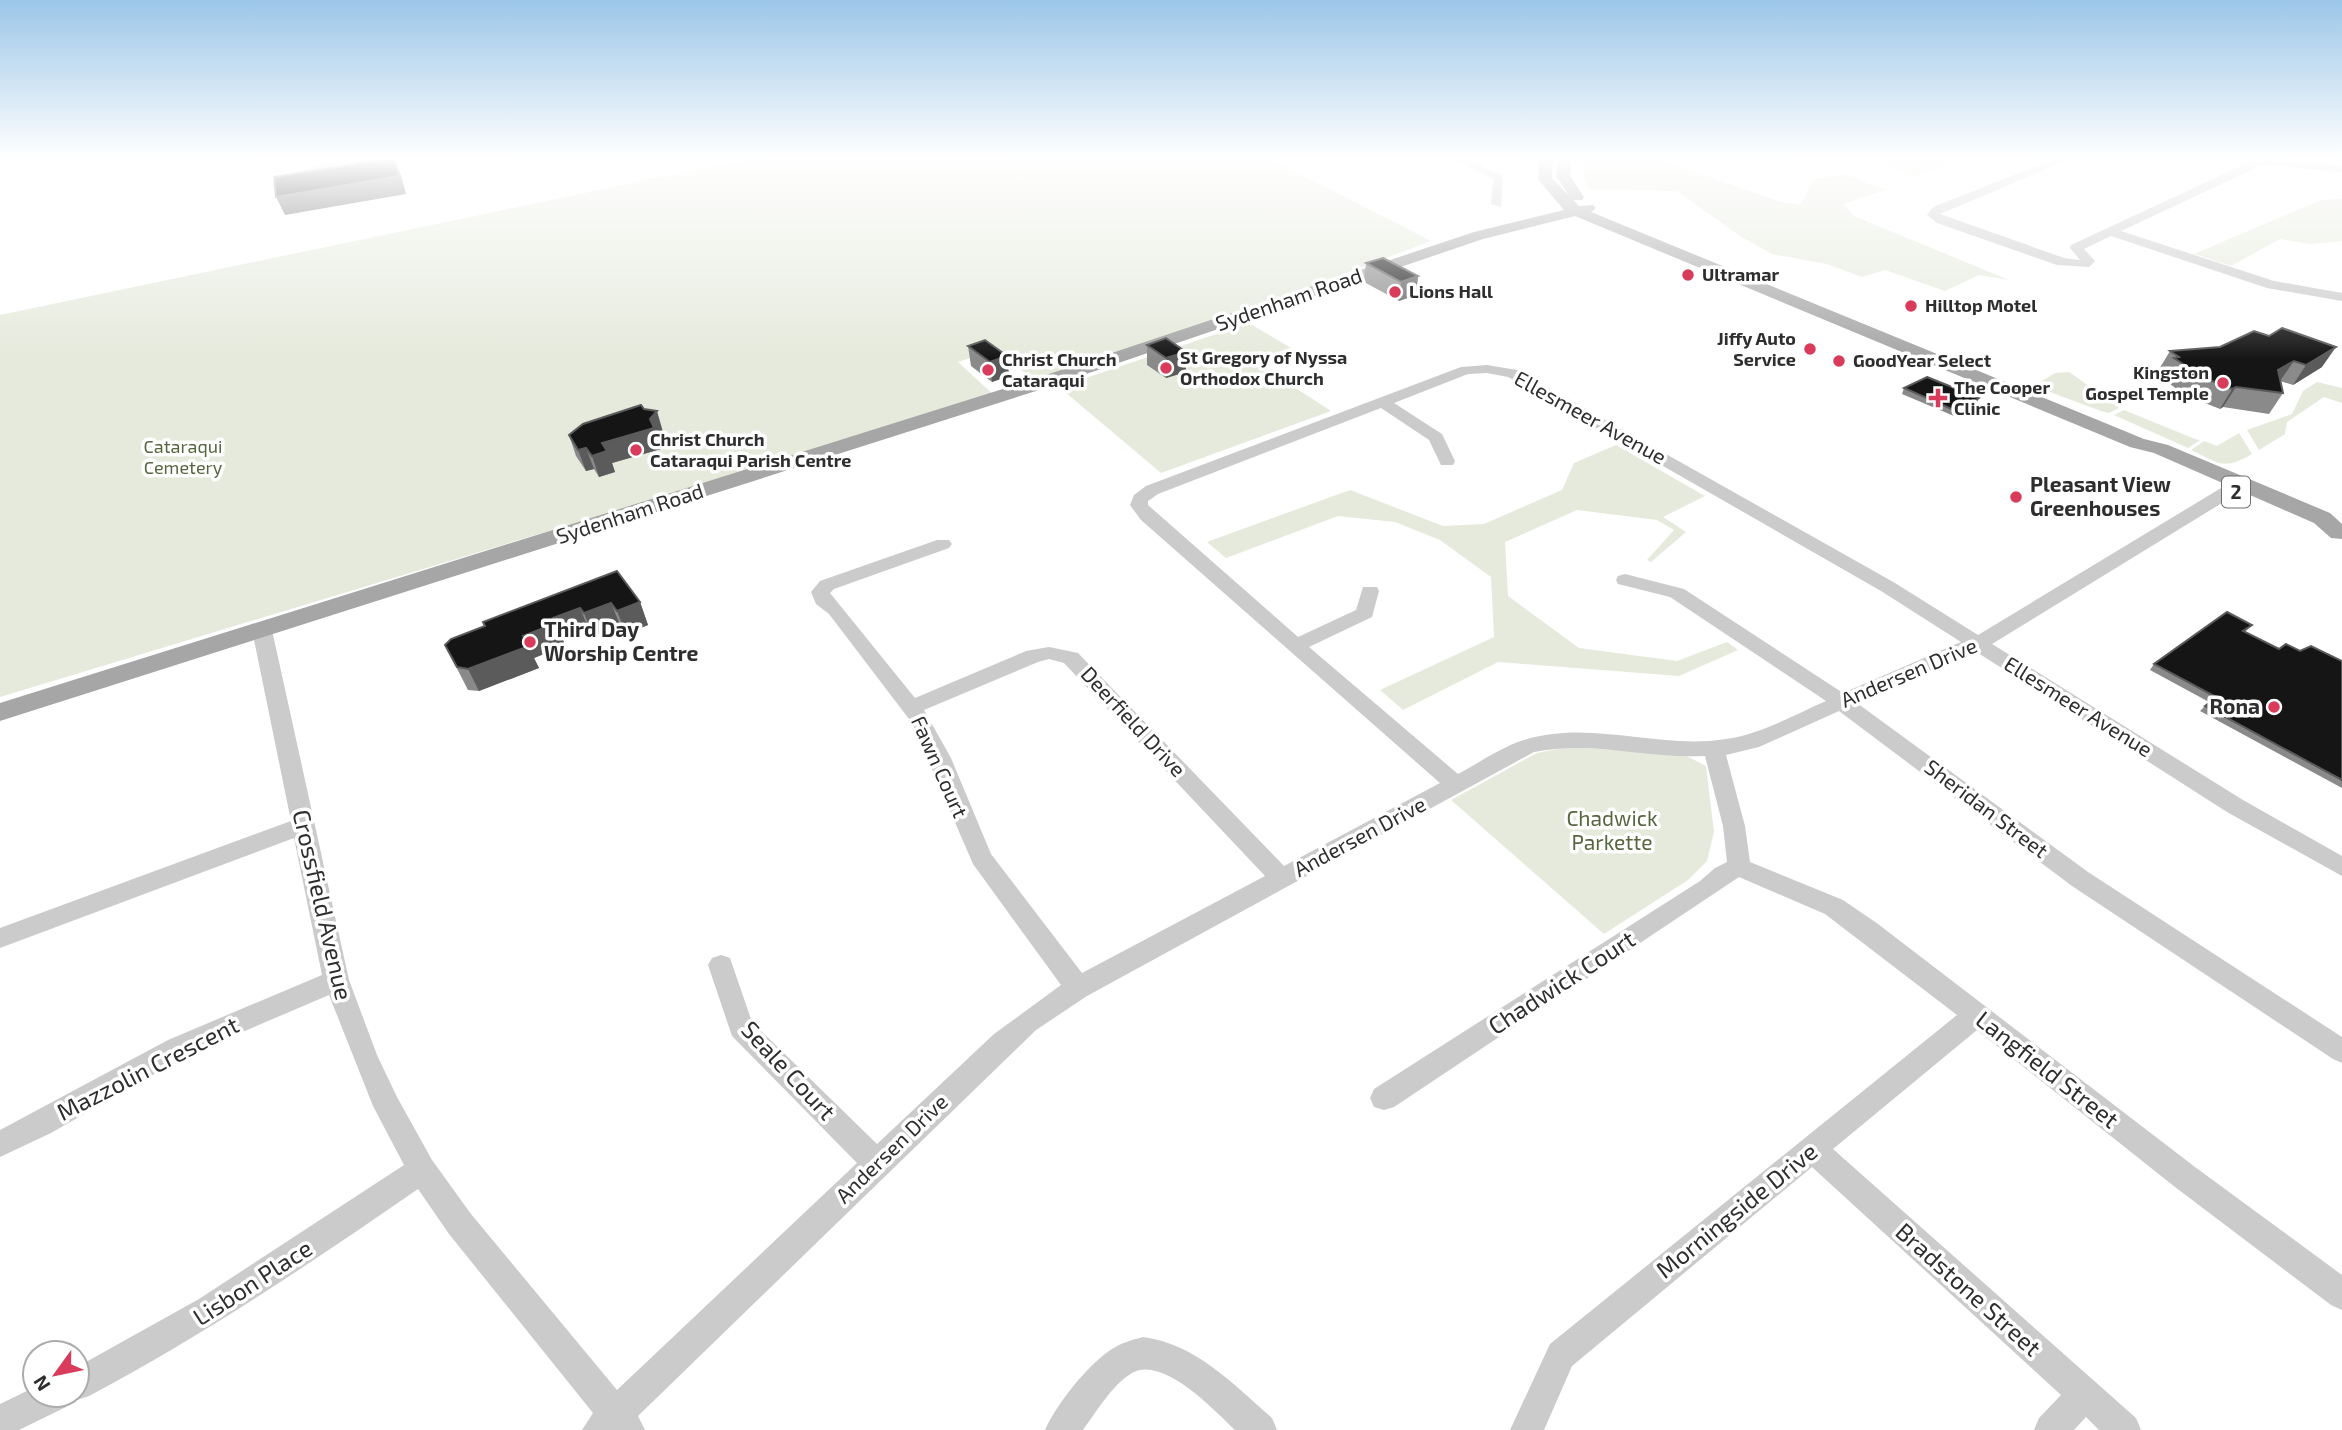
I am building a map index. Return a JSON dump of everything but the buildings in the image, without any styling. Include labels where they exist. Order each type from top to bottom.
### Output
[{"type":"main road","name":"Sydenham Road","points":[[1497,230],[1499,226]]},
{"type":"main road","name":"Sydenham Road","points":[[0,712],[1111,361],[1497,230],[1522,226]]},
{"type":"main road","name":"2","points":[[1619,226],[1718,271],[1737,276],[2137,443],[2157,458],[2322,518],[2341,534]]},
{"type":"street","points":[[1958,226],[2074,264],[2088,261],[2076,248],[2123,226]]},
{"type":"street","points":[[2110,232],[2272,285],[2342,297]]},
{"type":"street","name":"Ellesmeer Avenue","points":[[1457,785],[1147,516],[1139,505],[1140,499],[1152,490],[1466,370],[1512,373],[1872,578],[2235,806],[2342,867]]},
{"type":"street","points":[[1382,402],[1436,437],[1447,460]]},
{"type":"street","name":"Andersen Drive","points":[[614,1425],[877,1163],[1003,1042],[1027,1022],[1078,988],[1528,746],[1581,738],[1714,749],[1751,742],[1977,644],[2236,486]]},
{"type":"street","name":"Fawn Court","points":[[943,544],[827,585],[820,592],[823,600],[836,610],[912,707],[940,758],[981,858],[1078,988]]},
{"type":"street","name":"Sheridan Street","points":[[1625,580],[1677,593],[1841,702],[2080,879],[2342,1051]]},
{"type":"street","points":[[1296,645],[1365,614],[1370,591]]},
{"type":"street","name":"Crossfield Avenue","points":[[262,630],[336,980],[364,1055],[387,1106],[422,1170],[460,1224],[614,1425]]},
{"type":"street","name":"Deerfield Drive","points":[[912,707],[1032,656],[1049,653],[1071,658],[1282,879]]},
{"type":"street","points":[[1714,749],[1734,826],[1739,867]]},
{"type":"street","points":[[0,938],[304,825]]},
{"type":"street","name":"Langfield Street","points":[[1739,867],[1834,907],[1869,931],[2342,1294]]},
{"type":"street","name":"Chadwick Court","points":[[1384,1098],[1708,888],[1723,874],[1739,867]]},
{"type":"street","name":"Seale Court","points":[[721,965],[741,1028],[877,1163]]},
{"type":"street","name":"Mazzolin Crescent","points":[[0,1144],[41,1125],[177,1048],[336,980]]},
{"type":"street","name":"Morningside Drive","points":[[1527,1430],[1561,1355],[1976,1015]]},
{"type":"street","name":"Bradstone Street","points":[[1812,1149],[2124,1430]]},
{"type":"street","name":"Lisbon Place","points":[[91,1377],[146,1350],[208,1313],[422,1170]]},
{"type":"street","points":[[1062,1430],[1112,1369],[1127,1357],[1159,1353],[1177,1360],[1260,1430]]},
{"type":"street","points":[[2052,1430],[2084,1395]]},
{"type":"street","points":[[0,1422],[26,1409]]},
{"type":"green space","name":"Cataraqui Cemetery","points":[[428,226],[1401,226],[1431,241],[1185,334],[1037,383],[997,349],[958,362],[995,396],[0,697],[0,315]]},
{"type":"green space","points":[[1726,226],[1878,226],[2009,280],[1979,275],[1945,291],[1885,270],[1862,277],[1827,264],[1772,254]]},
{"type":"green space","points":[[2260,226],[2342,226],[2342,241],[2310,244],[2280,239],[2231,266],[2194,254]]},
{"type":"green space","points":[[1249,323],[1291,348],[1263,357],[1260,365],[1331,411],[1161,473],[1059,387]]},
{"type":"green space","points":[[2069,372],[2119,408],[2109,413],[2101,411],[2034,386],[2055,373]]},
{"type":"green space","points":[[2317,382],[2342,388],[2342,403],[2324,397],[2287,422],[2285,434],[2259,450],[2247,430],[2292,414],[2303,391]]},
{"type":"green space","points":[[2124,410],[2200,440],[2188,448],[2114,415]]},
{"type":"green space","points":[[2239,433],[2252,454],[2234,462],[2221,463],[2191,450],[2204,441],[2217,446]]},
{"type":"green space","points":[[1616,445],[1705,496],[1663,517],[1686,532],[1651,562],[1647,560],[1674,530],[1657,520],[1577,510],[1505,542],[1508,596],[1579,648],[1677,661],[1727,642],[1738,650],[1679,676],[1498,662],[1403,710],[1380,690],[1494,637],[1491,577],[1440,540],[1395,522],[1338,516],[1226,558],[1207,542],[1350,490],[1443,526],[1484,524],[1562,490],[1574,463]]},
{"type":"green space","name":"Chadwick Parkette","points":[[1567,747],[1683,754],[1706,766],[1714,832],[1707,861],[1688,880],[1604,934],[1451,800],[1537,753]]},
{"type":"place","name":"Ultramar","points":[[1688,275]]},
{"type":"place","name":"Lions Hall","points":[[1395,292]]},
{"type":"place","name":"Hilltop Motel","points":[[1911,306]]},
{"type":"place","name":"Jiffy Auto Service","points":[[1810,349]]},
{"type":"place","name":"GoodYear Select","points":[[1839,361]]},
{"type":"place","name":"St Gregory of Nyssa Orthodox Church","points":[[1166,368]]},
{"type":"place","name":"Christ Church Cataraqui","points":[[988,370]]},
{"type":"place","name":"Kingston Gospel Temple","points":[[2223,383]]},
{"type":"place","name":"The Cooper Clinic","points":[[1938,398]]},
{"type":"place","name":"Christ Church Cataraqui Parish Centre","points":[[636,450]]},
{"type":"place","name":"Pleasant View Greenhouses","points":[[2016,497]]},
{"type":"place","name":"Third Day Worship Centre","points":[[530,642]]},
{"type":"place","name":"Rona","points":[[2274,707]]}]
